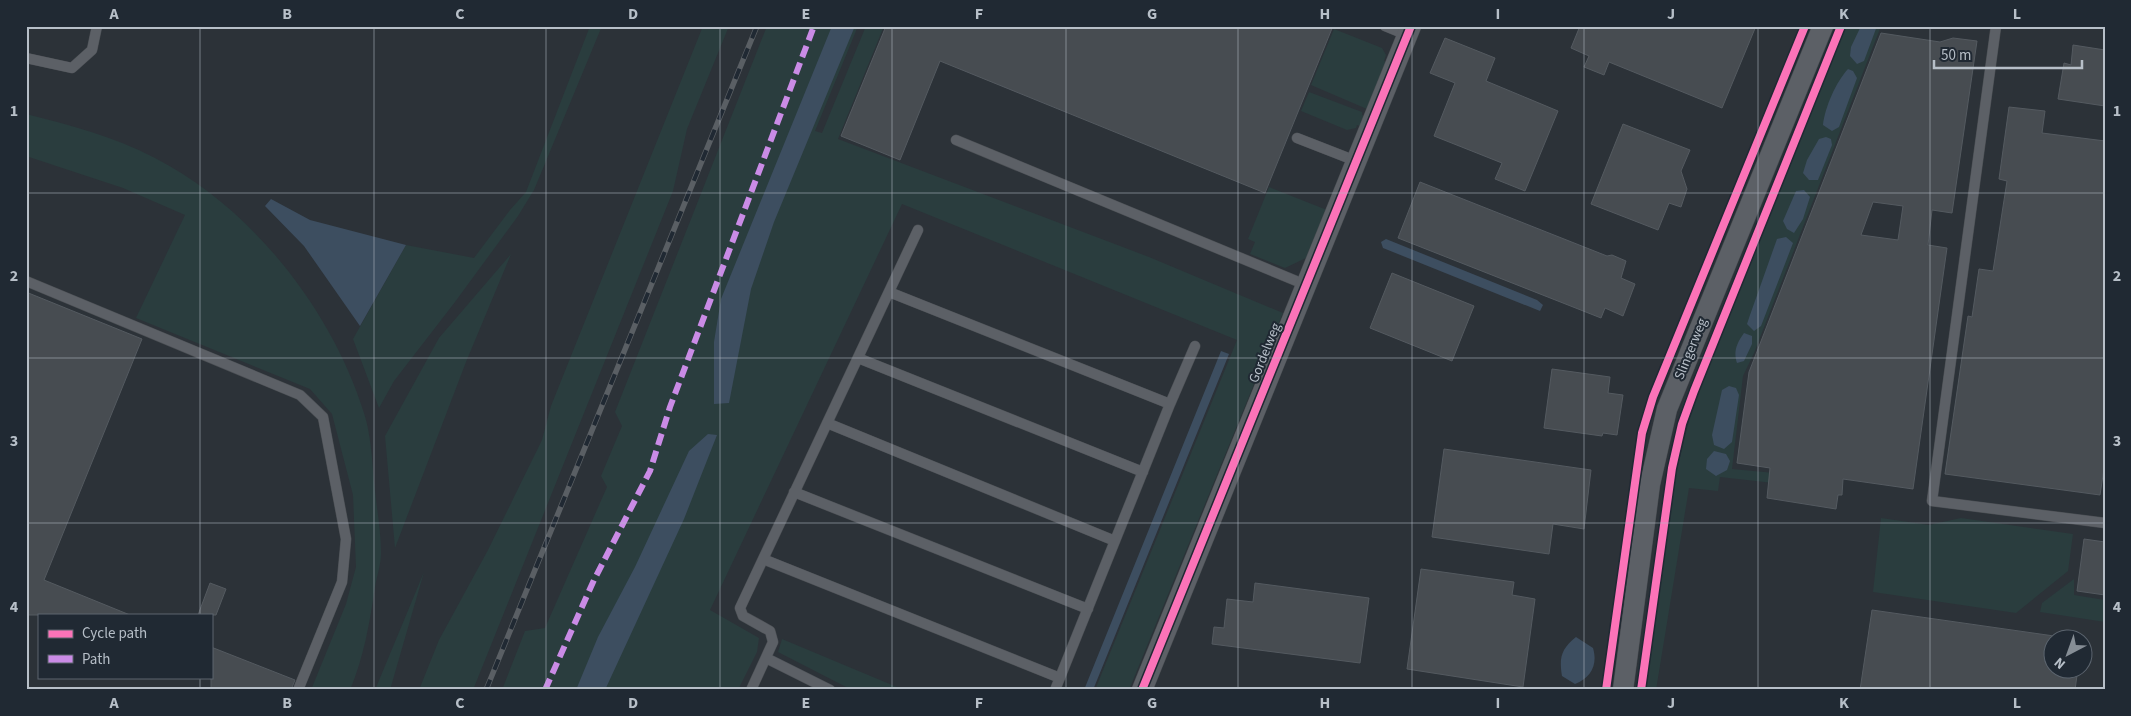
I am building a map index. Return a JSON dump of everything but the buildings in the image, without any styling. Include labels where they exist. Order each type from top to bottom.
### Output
[{"type":"street","name":"Slingerweg","points":[[1623,690],[1650,484],[1667,409],[1823,26]]},
{"type":"street","name":"Gordelweg","points":[[1142,690],[1409,31]]},
{"type":"lane","points":[[26,58],[72,68],[92,50],[97,26]]},
{"type":"lane","points":[[1385,26],[1409,31]]},
{"type":"lane","points":[[1996,26],[1932,500],[2105,523]]},
{"type":"lane","points":[[1297,138],[1356,161]]},
{"type":"lane","points":[[956,140],[1306,285]]},
{"type":"lane","points":[[751,690],[773,642],[770,631],[743,616],[740,608],[918,230]]},
{"type":"lane","points":[[26,281],[300,395],[323,417],[346,539],[342,582],[298,690]]},
{"type":"lane","points":[[889,292],[1170,404]]},
{"type":"lane","points":[[1056,690],[1195,346]]},
{"type":"lane","points":[[858,358],[1143,472]]},
{"type":"lane","points":[[827,423],[1115,541]]},
{"type":"lane","points":[[794,492],[1088,609]]},
{"type":"lane","points":[[763,559],[1060,678]]},
{"type":"lane","points":[[766,658],[830,690]]},
{"type":"shaded area","points":[[590,26],[602,26],[534,190],[518,216],[455,302],[394,381],[379,408],[353,339],[406,245],[474,258],[526,192]]},
{"type":"shaded area","points":[[703,26],[729,26],[687,129],[673,191],[473,690],[419,690],[439,640],[488,550],[542,440],[551,406]]},
{"type":"shaded area","points":[[767,26],[858,26],[815,131],[822,133],[866,26],[884,26],[838,139],[1149,257],[1283,313],[1129,690],[1095,690],[1237,340],[902,204],[710,610],[759,638],[757,652],[738,690],[502,690],[525,631],[545,628],[607,487],[601,476],[622,426],[615,412]]},
{"type":"shaded area","points":[[1835,26],[1839,26],[1685,405],[1670,473],[1639,690],[1635,690],[1669,460],[1681,408]]},
{"type":"shaded area","points":[[1844,26],[1881,26],[1754,353],[1743,376],[1732,469],[1784,474],[1782,484],[1720,477],[1718,491],[1689,488],[1656,690],[1646,690],[1675,477],[1694,401]]},
{"type":"shaded area","points":[[1334,29],[1382,48],[1386,55],[1384,61],[1387,62],[1367,109],[1311,85]]},
{"type":"shaded area","points":[[1309,92],[1362,112],[1364,116],[1360,126],[1357,125],[1356,128],[1347,130],[1301,111]]},
{"type":"shaded area","points":[[26,114],[76,127],[124,144],[155,158],[191,179],[224,204],[255,233],[284,266],[309,300],[331,337],[350,375],[366,421],[371,447],[381,544],[380,561],[366,639],[350,690],[311,690],[346,604],[356,567],[353,495],[332,414],[310,389],[136,318],[185,215],[123,188],[26,156]]},
{"type":"shaded area","points":[[1269,187],[1327,210],[1308,257],[1285,268],[1250,254],[1255,242],[1248,239]]},
{"type":"shaded area","points":[[511,254],[466,362],[395,548],[385,436],[439,338]]},
{"type":"shaded area","points":[[1881,518],[1929,525],[1961,518],[2073,534],[2068,571],[2016,613],[1873,592]]},
{"type":"shaded area","points":[[424,572],[390,690],[375,690]]},
{"type":"shaded area","points":[[2074,579],[2074,595],[2105,600],[2105,622],[2040,612],[2042,603]]},
{"type":"shaded area","points":[[782,639],[904,690],[852,690],[778,652]]},
{"type":"water","points":[[832,26],[855,26],[774,222],[751,289],[729,403],[714,404],[714,342],[721,299]]},
{"type":"water","points":[[1861,26],[1877,26],[1864,61],[1857,64],[1850,56],[1851,47]]},
{"type":"water","points":[[1848,69],[1853,71],[1857,78],[1839,127],[1832,131],[1823,125],[1826,110],[1835,88]]},
{"type":"water","points":[[1826,137],[1831,139],[1832,145],[1818,180],[1809,180],[1803,173],[1807,160],[1819,139]]},
{"type":"water","points":[[1804,190],[1810,197],[1803,219],[1794,233],[1787,229],[1783,221],[1796,191]]},
{"type":"water","points":[[271,199],[310,220],[406,245],[360,326],[304,246],[265,206]]},
{"type":"water","points":[[1786,237],[1793,243],[1761,326],[1754,331],[1747,324],[1750,315],[1777,239]]},
{"type":"water","points":[[1386,239],[1537,300],[1543,305],[1540,311],[1383,248],[1381,242]]},
{"type":"water","points":[[1744,333],[1752,336],[1752,344],[1744,361],[1737,363],[1736,347]]},
{"type":"water","points":[[1221,351],[1229,354],[1093,690],[1084,690]]},
{"type":"water","points":[[1729,386],[1736,388],[1739,395],[1732,442],[1724,449],[1714,445],[1712,435],[1722,390]]},
{"type":"water","points":[[708,434],[717,435],[684,519],[605,690],[576,690],[598,637],[635,567],[689,451]]},
{"type":"water","points":[[1714,451],[1726,454],[1730,461],[1727,470],[1716,476],[1706,469],[1707,459]]},
{"type":"water","points":[[1576,637],[1593,648],[1595,660],[1589,674],[1575,684],[1562,676],[1561,659],[1564,650]]},
{"type":"railway","points":[[486,690],[757,26]]},
{"type":"marked path","points":[[545,690],[594,580],[650,471],[670,407],[814,26]]},
{"type":"cycle path","points":[[1142,690],[1411,26]]},
{"type":"cycle path","points":[[1606,690],[1642,433],[1653,397],[1805,26]]},
{"type":"cycle path","points":[[1641,690],[1672,468],[1682,424],[1841,26]]}]
